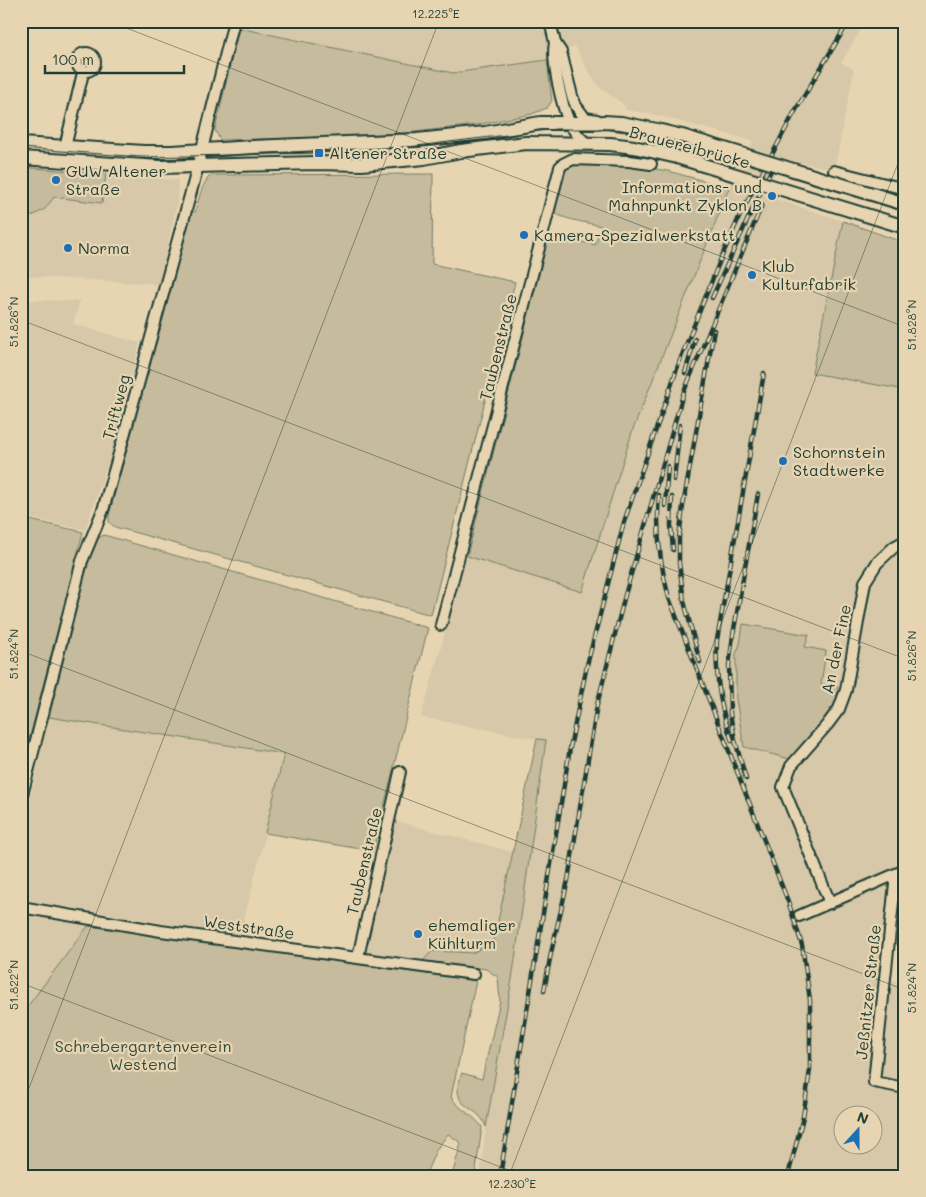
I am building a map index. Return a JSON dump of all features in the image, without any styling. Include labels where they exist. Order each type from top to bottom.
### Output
[{"type":"main road","points":[[21,144],[144,152],[201,151],[417,140],[478,134],[540,123],[604,122]]},
{"type":"main road","name":"Brauereibrücke","points":[[604,122],[621,123],[682,136],[905,204]]},
{"type":"main road","points":[[21,158],[142,166],[307,163],[344,165],[382,163],[512,144],[584,142]]},
{"type":"main road","name":"Brauereibrücke","points":[[584,142],[634,147],[677,157],[905,227]]},
{"type":"street","name":"Triftweg","points":[[21,799],[82,561],[103,510],[197,166],[234,21]]},
{"type":"street","points":[[550,21],[555,43],[561,52],[568,83],[580,112],[585,118],[604,122]]},
{"type":"street","points":[[555,43],[552,52],[563,102],[570,123],[584,142]]},
{"type":"street","points":[[65,147],[83,73]]},
{"type":"street","name":"Taubenstraße","points":[[441,625],[560,167],[573,159],[629,161],[651,164]]},
{"type":"street","points":[[834,171],[905,189]]},
{"type":"street","name":"An der Fine","points":[[830,903],[783,787],[791,766],[839,709],[846,690],[865,582],[877,563],[905,541]]},
{"type":"street","name":"Taubenstraße","points":[[358,957],[400,772]]},
{"type":"street","points":[[799,916],[900,872]]},
{"type":"street","name":"Jeßnitzer Straße","points":[[900,872],[874,1082],[905,1088]]},
{"type":"street","name":"Weststraße","points":[[21,907],[161,931],[474,974]]},
{"type":"street","points":[[904,1176],[905,1172]]},
{"type":"shaded area","points":[[241,21],[866,21],[841,63],[854,69],[834,171],[834,169],[784,159],[761,194],[843,221],[812,373],[905,390],[905,870],[891,877],[880,980],[905,982],[905,1140],[895,1176],[480,1176],[486,1127],[513,973],[546,741],[421,717],[467,556],[582,592],[632,432],[729,188],[753,141],[648,113],[626,110],[623,104],[600,88],[575,46],[547,60],[453,73],[239,28]]},
{"type":"shaded area","points":[[106,174],[178,180],[177,203],[159,284],[21,276],[21,223],[45,209],[54,197],[102,203]]},
{"type":"shaded area","points":[[21,300],[80,301],[73,324],[140,343],[112,452],[85,530],[21,516]]},
{"type":"shaded area","points":[[49,717],[285,754],[240,936],[21,899],[21,836]]},
{"type":"shaded area","points":[[395,821],[513,852],[494,940],[473,953],[432,951],[423,961],[363,952]]},
{"type":"shaded area","points":[[21,915],[88,926],[21,1015]]},
{"type":"green space","points":[[239,28],[453,73],[547,60],[552,101],[547,108],[532,114],[476,125],[405,133],[220,140],[215,130]]},
{"type":"green space","points":[[573,163],[619,163],[668,171],[729,188],[632,432],[582,592],[467,556],[549,235],[595,245],[601,226],[572,220],[554,213],[565,168]]},
{"type":"green space","points":[[21,167],[106,174],[102,203],[54,197],[45,209],[21,222]]},
{"type":"green space","points":[[433,174],[432,264],[515,282],[431,615],[115,527],[109,522],[109,515],[192,211],[195,212],[203,187],[211,175]]},
{"type":"green space","points":[[843,221],[905,243],[905,390],[812,373]]},
{"type":"green space","points":[[21,518],[83,532],[21,771]]},
{"type":"green space","points":[[104,535],[428,628],[373,851],[265,833],[284,754],[49,717],[92,548],[98,538]]},
{"type":"green space","points":[[743,624],[809,635],[805,647],[826,651],[821,684],[838,687],[836,702],[814,732],[790,759],[744,747],[736,699],[736,654],[740,644]]},
{"type":"green space","points":[[537,739],[546,740],[513,973],[486,1127],[480,1116],[466,1106],[460,1098],[458,1087],[462,1073],[482,1079],[500,1001],[498,977],[486,969],[423,961],[432,951],[473,953],[494,940]]},
{"type":"green space","name":"Schrebergartenverein Westend","points":[[88,926],[476,981],[451,1097],[482,1127],[475,1176],[452,1176],[461,1143],[448,1134],[436,1150],[425,1176],[21,1176],[21,1015]]},
{"type":"tram line","points":[[21,148],[141,157],[319,153],[408,147],[556,129],[603,129],[641,134],[682,143],[905,212]]},
{"type":"railway","points":[[500,1176],[570,748],[587,665],[624,522],[680,360],[741,213],[794,113],[849,21]]},
{"type":"railway","points":[[712,298],[775,162]]},
{"type":"railway","points":[[544,991],[568,880],[597,705],[625,595],[683,394],[762,205]]},
{"type":"railway","points":[[700,662],[684,601],[679,563],[679,538],[714,330]]},
{"type":"railway","points":[[685,373],[695,339]]},
{"type":"railway","points":[[732,741],[719,691],[717,640],[764,373]]},
{"type":"railway","points":[[674,480],[680,425]]},
{"type":"railway","points":[[665,506],[668,466]]},
{"type":"railway","points":[[746,779],[730,714],[729,666],[758,494]]},
{"type":"railway","points":[[659,495],[660,547],[663,573],[669,598],[789,904],[802,945],[810,1000],[810,1070],[803,1117],[788,1176]]},
{"type":"railway","points":[[672,497],[671,525],[673,550]]},
{"type":"place","name":"Altener Straße","points":[[319,153]]},
{"type":"place","name":"GUW Altener Straße","points":[[56,180]]},
{"type":"place","name":"Informations- und Mahnpunkt Zyklon B","points":[[772,196]]},
{"type":"place","name":"Kamera-Spezialwerkstatt","points":[[524,235]]},
{"type":"place","name":"Norma","points":[[68,248]]},
{"type":"place","name":"Klub Kulturfabrik","points":[[752,275]]},
{"type":"place","name":"Schornstein Stadtwerke","points":[[783,461]]},
{"type":"place","name":"ehemaliger Kühlturm","points":[[418,934]]}]
